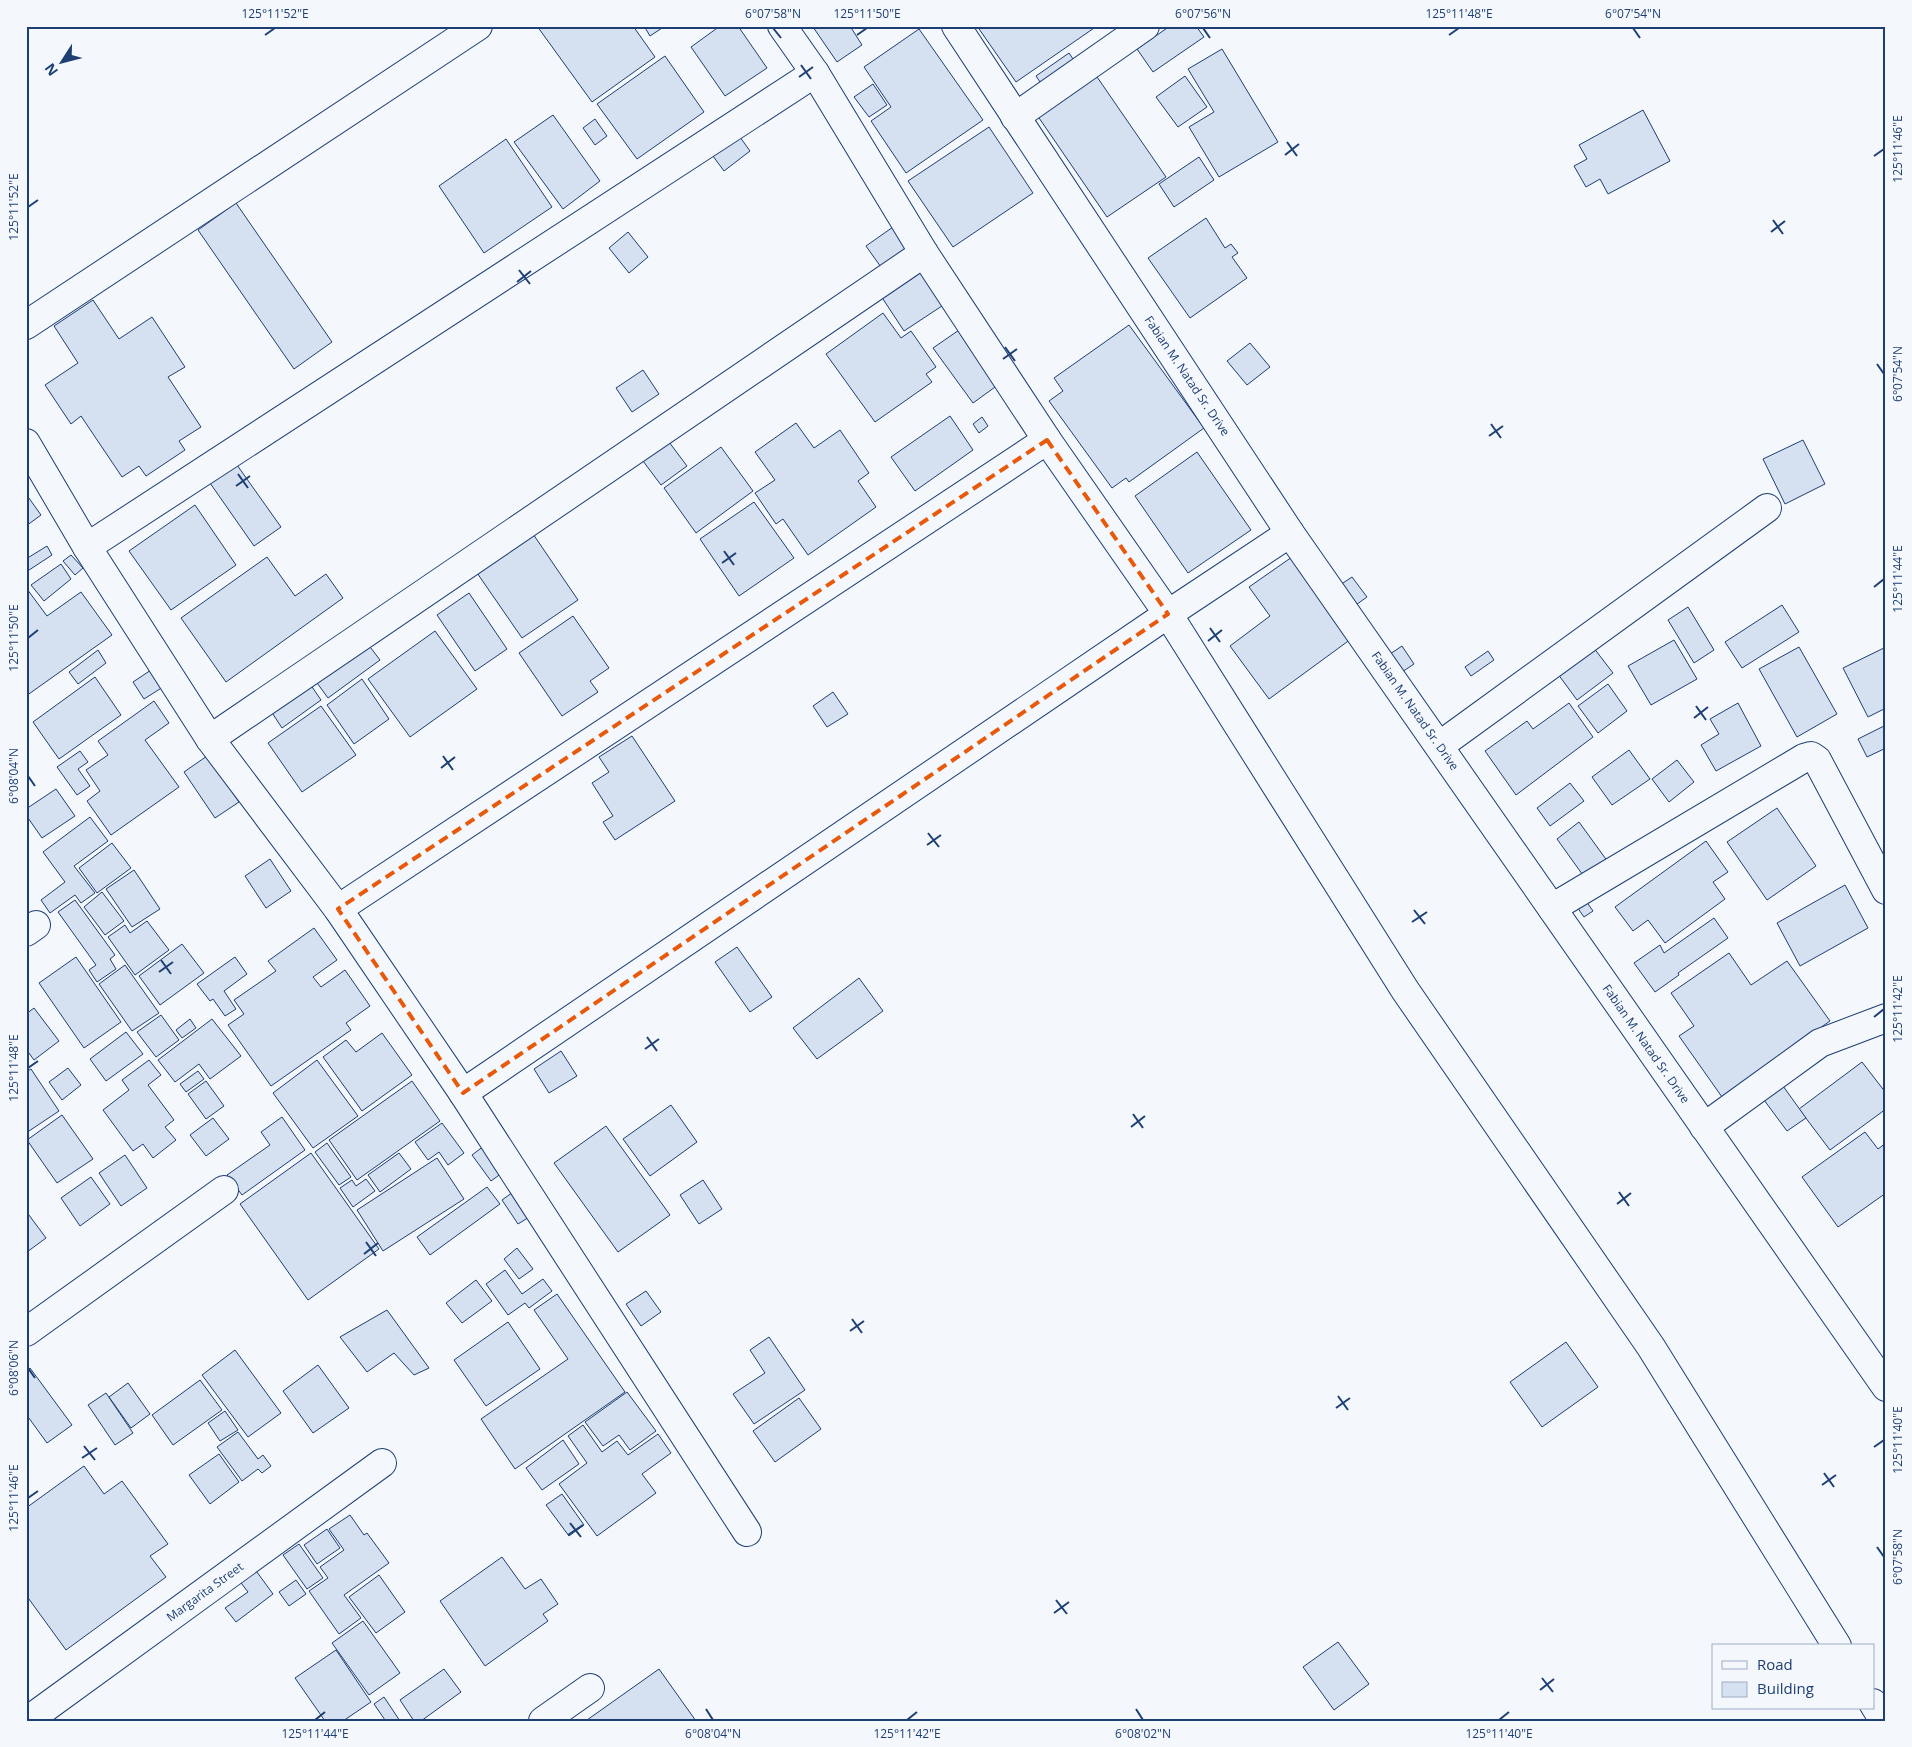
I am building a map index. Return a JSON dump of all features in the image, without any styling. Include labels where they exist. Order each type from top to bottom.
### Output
[{"type":"street","points":[[26,324],[478,26]]},
{"type":"street","points":[[782,26],[815,72],[924,253],[1047,440],[1168,614],[1405,990],[1651,1347],[1836,1644]]},
{"type":"street","name":"Fabian M. Natad Sr. Drive","points":[[956,26],[1290,533],[1886,1388]]},
{"type":"street","points":[[1015,117],[1145,26]]},
{"type":"street","points":[[87,546],[815,72]]},
{"type":"street","points":[[210,739],[924,253]]},
{"type":"street","points":[[338,909],[1047,440]]},
{"type":"street","points":[[26,443],[87,546],[210,739],[338,909],[463,1093],[747,1532]]},
{"type":"street","points":[[1439,746],[1767,508]]},
{"type":"street","points":[[463,1093],[1290,533]]},
{"type":"street","points":[[1552,908],[1804,758],[1811,756],[1818,760],[1886,890]]},
{"type":"street","points":[[1704,1127],[1820,1043],[1886,1018]]},
{"type":"street","points":[[26,1332],[224,1190]]},
{"type":"street","name":"Margarita Street","points":[[27,1721],[382,1463]]},
{"type":"street","points":[[543,1721],[590,1688]]},
{"type":"street","points":[[1874,1705],[1884,1721]]},
{"type":"highlighted area","points":[[1047,440],[1168,614],[463,1093],[338,909]]},
{"type":"building","points":[[537,26],[633,26],[655,57],[592,102]]},
{"type":"building","points":[[644,26],[665,26],[650,36]]},
{"type":"building","points":[[720,26],[738,26],[767,68],[725,96],[691,47]]},
{"type":"building","points":[[850,26],[862,45],[837,62],[813,27]]},
{"type":"building","points":[[977,26],[1097,26],[1016,82]]},
{"type":"building","points":[[1170,26],[1196,26],[1204,37],[1153,72],[1137,49]]},
{"type":"building","points":[[919,29],[983,120],[906,173],[871,121],[891,107],[864,67]]},
{"type":"building","points":[[1222,49],[1278,142],[1219,177],[1189,127],[1214,112],[1188,69]]},
{"type":"building","points":[[1069,53],[1079,68],[1046,91],[1036,76]]},
{"type":"building","points":[[665,56],[704,112],[637,159],[597,104]]},
{"type":"building","points":[[1095,74],[1166,177],[1107,217],[1037,115]]},
{"type":"building","points":[[1185,76],[1207,107],[1178,127],[1156,97]]},
{"type":"building","points":[[873,84],[887,105],[869,117],[854,97]]},
{"type":"building","points":[[1643,110],[1670,161],[1608,194],[1600,179],[1586,187],[1574,166],[1587,159],[1579,145]]},
{"type":"building","points":[[553,115],[600,181],[563,209],[514,142]]},
{"type":"building","points":[[595,119],[607,136],[595,145],[583,128]]},
{"type":"building","points":[[989,127],[1033,193],[953,247],[908,181]]},
{"type":"building","points":[[737,133],[750,151],[724,171],[710,152]]},
{"type":"building","points":[[506,139],[552,207],[484,253],[439,186]]},
{"type":"building","points":[[1199,157],[1214,180],[1174,207],[1159,184]]},
{"type":"building","points":[[236,203],[332,342],[294,369],[198,230]]},
{"type":"building","points":[[1206,218],[1225,248],[1231,244],[1238,253],[1232,257],[1247,278],[1190,318],[1148,258]]},
{"type":"building","points":[[893,227],[910,251],[883,270],[866,246]]},
{"type":"building","points":[[628,232],[648,257],[629,273],[609,248]]},
{"type":"building","points":[[923,269],[945,304],[904,331],[881,296]]},
{"type":"building","points":[[93,300],[119,339],[152,317],[185,367],[168,377],[201,427],[179,441],[185,450],[146,476],[139,466],[122,477],[81,416],[71,424],[45,385],[78,363],[54,326]]},
{"type":"building","points":[[883,313],[901,338],[911,331],[936,367],[926,374],[932,382],[875,422],[826,354]]},
{"type":"building","points":[[1129,325],[1204,428],[1129,482],[1126,478],[1112,488],[1049,401],[1063,391],[1054,378]]},
{"type":"building","points":[[962,328],[1002,382],[973,403],[933,348]]},
{"type":"building","points":[[1250,343],[1270,367],[1247,385],[1227,361]]},
{"type":"building","points":[[643,370],[659,394],[632,412],[616,388]]},
{"type":"building","points":[[950,416],[973,450],[915,491],[891,457]]},
{"type":"building","points":[[982,417],[988,426],[979,433],[973,424]]},
{"type":"building","points":[[796,423],[814,448],[840,430],[869,473],[858,481],[876,507],[808,555],[783,519],[776,524],[755,493],[775,480],[755,452]]},
{"type":"building","points":[[666,438],[687,466],[661,485],[640,457]]},
{"type":"building","points":[[1803,440],[1825,484],[1785,504],[1763,459]]},
{"type":"building","points":[[721,447],[753,491],[696,533],[664,488]]},
{"type":"building","points":[[1197,452],[1251,530],[1188,573],[1135,496]]},
{"type":"building","points":[[237,465],[281,527],[254,546],[210,483]]},
{"type":"building","points":[[26,494],[41,515],[26,526]]},
{"type":"building","points":[[754,502],[794,558],[739,596],[700,539]]},
{"type":"building","points":[[195,505],[236,565],[171,610],[129,551]]},
{"type":"building","points":[[531,531],[578,600],[522,638],[475,570]]},
{"type":"building","points":[[47,546],[52,555],[26,572],[26,559]]},
{"type":"building","points":[[71,555],[83,568],[75,575],[63,561]]},
{"type":"building","points":[[267,557],[295,596],[326,574],[343,598],[226,682],[181,618]]},
{"type":"building","points":[[1292,557],[1351,639],[1269,699],[1230,646],[1270,616],[1249,587]]},
{"type":"building","points":[[61,564],[71,579],[44,601],[31,585]]},
{"type":"building","points":[[1352,577],[1367,597],[1353,607],[1337,587]]},
{"type":"building","points":[[27,589],[47,616],[81,592],[112,635],[26,696]]},
{"type":"building","points":[[469,593],[507,649],[475,671],[437,615]]},
{"type":"building","points":[[1782,605],[1799,632],[1742,668],[1725,642]]},
{"type":"building","points":[[1688,607],[1714,650],[1694,663],[1668,620]]},
{"type":"building","points":[[573,616],[609,668],[590,681],[598,692],[562,716],[519,653]]},
{"type":"building","points":[[435,631],[477,689],[410,737],[368,679]]},
{"type":"building","points":[[364,639],[380,660],[328,698],[312,676]]},
{"type":"building","points":[[1674,640],[1697,679],[1651,705],[1628,666]]},
{"type":"building","points":[[1590,643],[1613,673],[1577,700],[1555,670]]},
{"type":"building","points":[[1402,646],[1414,664],[1402,672],[1390,654]]},
{"type":"building","points":[[1799,647],[1837,714],[1797,737],[1759,669]]},
{"type":"building","points":[[1886,647],[1886,708],[1868,717],[1843,668]]},
{"type":"building","points":[[98,650],[106,663],[78,684],[69,672]]},
{"type":"building","points":[[1488,651],[1494,660],[1471,676],[1465,667]]},
{"type":"building","points":[[151,670],[163,687],[144,699],[133,682]]},
{"type":"building","points":[[95,677],[121,715],[59,759],[33,722]]},
{"type":"building","points":[[362,679],[389,719],[354,744],[327,705]]},
{"type":"building","points":[[308,681],[321,700],[282,728],[269,708]]},
{"type":"building","points":[[1608,684],[1627,711],[1598,733],[1578,706]]},
{"type":"building","points":[[833,692],[848,714],[827,727],[813,706]]},
{"type":"building","points":[[154,701],[169,723],[145,740],[179,787],[111,835],[87,801],[100,791],[86,770],[108,755],[98,741]]},
{"type":"building","points":[[1569,703],[1593,737],[1516,795],[1485,751],[1527,721],[1533,729]]},
{"type":"building","points":[[1738,703],[1761,746],[1716,771],[1701,745],[1719,734],[1710,719]]},
{"type":"building","points":[[321,706],[356,755],[302,792],[268,743]]},
{"type":"building","points":[[1886,725],[1886,748],[1867,757],[1858,739]]},
{"type":"building","points":[[632,736],[675,801],[615,840],[603,822],[613,816],[592,783],[609,772],[599,757]]},
{"type":"building","points":[[1629,750],[1650,779],[1612,805],[1592,777]]},
{"type":"building","points":[[80,751],[88,762],[78,769],[90,786],[77,795],[57,767]]},
{"type":"building","points":[[207,756],[239,802],[215,818],[184,772]]},
{"type":"building","points":[[1677,760],[1694,782],[1669,802],[1652,779]]},
{"type":"building","points":[[1570,783],[1584,801],[1550,826],[1537,808]]},
{"type":"building","points":[[56,789],[75,816],[42,838],[26,815],[26,809]]},
{"type":"building","points":[[1777,808],[1816,866],[1767,900],[1727,842]]},
{"type":"building","points":[[90,817],[108,841],[74,866],[95,893],[81,903],[75,895],[50,913],[41,900],[65,882],[43,852]]},
{"type":"building","points":[[1579,822],[1608,862],[1585,878],[1557,839]]},
{"type":"building","points":[[1706,841],[1728,872],[1713,882],[1725,899],[1665,943],[1648,920],[1633,931],[1615,907]]},
{"type":"building","points":[[112,843],[131,868],[97,893],[79,868]]},
{"type":"building","points":[[270,859],[291,891],[266,908],[245,876]]},
{"type":"building","points":[[134,870],[160,909],[132,927],[106,889]]},
{"type":"building","points":[[1845,885],[1868,928],[1800,966],[1777,923]]},
{"type":"building","points":[[102,892],[124,921],[105,935],[84,907]]},
{"type":"building","points":[[75,900],[115,955],[110,959],[116,969],[97,982],[89,970],[96,965],[58,912]]},
{"type":"building","points":[[1586,901],[1593,911],[1584,917],[1577,907]]},
{"type":"building","points":[[1714,918],[1728,938],[1678,973],[1679,975],[1655,992],[1634,963],[1660,945],[1664,953]]},
{"type":"building","points":[[147,921],[169,950],[135,975],[108,937],[125,925],[130,933]]},
{"type":"building","points":[[314,928],[337,960],[313,977],[321,987],[345,970],[370,1006],[346,1023],[351,1030],[271,1086],[228,1025],[244,1014],[234,1000],[276,971],[268,961]]},
{"type":"building","points":[[182,944],[204,973],[160,1005],[139,976]]},
{"type":"building","points":[[737,947],[772,997],[750,1012],[715,962]]},
{"type":"building","points":[[1729,953],[1751,985],[1787,961],[1830,1021],[1722,1097],[1679,1036],[1694,1026],[1671,993]]},
{"type":"building","points":[[76,957],[121,1022],[84,1048],[39,983]]},
{"type":"building","points":[[235,957],[247,974],[224,991],[236,1009],[225,1016],[213,999],[210,1001],[197,984]]},
{"type":"building","points":[[125,965],[159,1013],[132,1031],[99,984]]},
{"type":"building","points":[[859,978],[883,1011],[817,1059],[793,1028]]},
{"type":"building","points":[[34,1008],[59,1041],[34,1060],[26,1049],[26,1014]]},
{"type":"building","points":[[161,1015],[179,1040],[156,1057],[137,1032]]},
{"type":"building","points":[[190,1019],[196,1028],[182,1038],[176,1030]]},
{"type":"building","points":[[212,1019],[241,1056],[210,1079],[199,1064],[175,1082],[158,1060]]},
{"type":"building","points":[[126,1032],[143,1054],[106,1081],[90,1059]]},
{"type":"building","points":[[382,1033],[412,1075],[362,1111],[323,1057],[346,1040],[356,1052]]},
{"type":"building","points":[[561,1051],[577,1076],[549,1093],[534,1069]]},
{"type":"building","points":[[149,1060],[161,1075],[148,1085],[174,1120],[165,1127],[176,1140],[153,1158],[143,1144],[133,1151],[103,1110],[129,1090],[122,1080]]},
{"type":"building","points":[[317,1060],[358,1116],[313,1148],[273,1093]]},
{"type":"building","points":[[1862,1062],[1886,1093],[1886,1109],[1830,1150],[1799,1109]]},
{"type":"building","points":[[68,1068],[81,1085],[62,1100],[49,1082]]},
{"type":"building","points":[[31,1069],[59,1111],[26,1133],[26,1072]]},
{"type":"building","points":[[198,1071],[204,1079],[186,1092],[180,1084]]},
{"type":"building","points":[[206,1081],[224,1106],[206,1119],[188,1094]]},
{"type":"building","points":[[412,1081],[440,1121],[357,1180],[329,1140]]},
{"type":"building","points":[[1783,1086],[1806,1118],[1787,1131],[1764,1100]]},
{"type":"building","points":[[671,1105],[697,1142],[650,1176],[623,1139]]},
{"type":"building","points":[[62,1115],[93,1159],[57,1183],[27,1140]]},
{"type":"building","points":[[282,1117],[305,1150],[242,1195],[227,1175],[270,1145],[261,1132]]},
{"type":"building","points":[[213,1118],[229,1139],[206,1156],[190,1135]]},
{"type":"building","points":[[442,1123],[464,1153],[448,1165],[439,1152],[428,1160],[415,1142]]},
{"type":"building","points":[[606,1126],[670,1215],[618,1252],[554,1163]]},
{"type":"building","points":[[1865,1132],[1878,1149],[1886,1143],[1886,1193],[1838,1227],[1802,1177]]},
{"type":"building","points":[[327,1143],[351,1177],[339,1185],[315,1152]]},
{"type":"building","points":[[488,1143],[506,1170],[491,1181],[472,1155]]},
{"type":"building","points":[[311,1153],[379,1249],[308,1300],[240,1204]]},
{"type":"building","points":[[399,1153],[411,1169],[380,1192],[368,1175]]},
{"type":"building","points":[[125,1155],[147,1188],[121,1206],[99,1173]]},
{"type":"building","points":[[437,1158],[464,1199],[383,1251],[357,1210]]},
{"type":"building","points":[[91,1177],[110,1204],[80,1226],[61,1198]]},
{"type":"building","points":[[366,1179],[375,1191],[353,1207],[340,1188],[352,1180],[356,1186]]},
{"type":"building","points":[[703,1180],[722,1209],[699,1224],[680,1195]]},
{"type":"building","points":[[487,1187],[500,1204],[430,1255],[417,1237]]},
{"type":"building","points":[[516,1190],[534,1214],[518,1224],[502,1200]]},
{"type":"building","points":[[26,1211],[46,1238],[27,1252],[26,1251]]},
{"type":"building","points":[[517,1248],[533,1269],[519,1279],[504,1259]]},
{"type":"building","points":[[505,1270],[522,1294],[543,1279],[552,1291],[529,1308],[525,1303],[508,1315],[486,1284]]},
{"type":"building","points":[[476,1280],[492,1301],[462,1323],[446,1303]]},
{"type":"building","points":[[646,1291],[661,1312],[641,1326],[626,1304]]},
{"type":"building","points":[[557,1294],[625,1392],[515,1469],[481,1419],[568,1359],[534,1310]]},
{"type":"building","points":[[387,1310],[429,1368],[414,1375],[394,1353],[367,1372],[340,1337]]},
{"type":"building","points":[[508,1322],[540,1369],[486,1406],[454,1360]]},
{"type":"building","points":[[769,1337],[805,1390],[754,1424],[733,1394],[765,1373],[750,1350]]},
{"type":"building","points":[[1566,1342],[1598,1387],[1542,1427],[1510,1382]]},
{"type":"building","points":[[235,1350],[281,1413],[248,1437],[202,1375]]},
{"type":"building","points":[[318,1365],[349,1408],[313,1433],[283,1391]]},
{"type":"building","points":[[30,1368],[72,1425],[47,1443],[26,1414],[26,1371]]},
{"type":"building","points":[[200,1380],[222,1410],[173,1445],[152,1415]]},
{"type":"building","points":[[128,1383],[150,1414],[131,1428],[109,1397]]},
{"type":"building","points":[[627,1392],[656,1431],[630,1450],[619,1435],[603,1446],[585,1422]]},
{"type":"building","points":[[106,1393],[133,1433],[115,1445],[88,1405]]},
{"type":"building","points":[[799,1398],[821,1429],[775,1462],[753,1431]]},
{"type":"building","points":[[225,1411],[238,1430],[220,1441],[208,1423]]},
{"type":"building","points":[[583,1425],[602,1452],[617,1441],[628,1455],[658,1434],[671,1453],[642,1474],[656,1493],[597,1536],[559,1484],[587,1463],[568,1436]]},
{"type":"building","points":[[238,1432],[258,1459],[263,1455],[271,1466],[262,1473],[258,1469],[242,1481],[217,1447]]},
{"type":"building","points":[[563,1440],[579,1464],[542,1490],[526,1468]]},
{"type":"building","points":[[219,1454],[239,1482],[210,1504],[189,1475]]},
{"type":"building","points":[[84,1466],[104,1494],[122,1481],[168,1544],[150,1556],[166,1577],[66,1650],[26,1595],[26,1508]]},
{"type":"building","points":[[562,1494],[584,1525],[569,1536],[546,1505]]},
{"type":"building","points":[[350,1515],[364,1535],[367,1533],[389,1563],[344,1595],[361,1618],[339,1634],[309,1591],[328,1578],[320,1567],[344,1550],[329,1529]]},
{"type":"building","points":[[327,1529],[340,1548],[317,1564],[304,1545]]},
{"type":"building","points":[[299,1544],[323,1578],[307,1589],[283,1555]]},
{"type":"building","points":[[502,1557],[525,1589],[541,1579],[558,1604],[543,1614],[548,1621],[485,1666],[440,1601]]},
{"type":"building","points":[[254,1568],[273,1594],[236,1622],[225,1608],[248,1592],[238,1579]]},
{"type":"building","points":[[379,1575],[405,1612],[376,1633],[349,1597]]},
{"type":"building","points":[[296,1580],[306,1594],[289,1606],[279,1592]]},
{"type":"building","points":[[363,1621],[400,1673],[369,1695],[332,1643]]},
{"type":"building","points":[[1338,1642],[1369,1684],[1334,1710],[1303,1667]]},
{"type":"building","points":[[336,1650],[371,1702],[343,1721],[325,1721],[295,1678]]},
{"type":"building","points":[[444,1669],[461,1692],[421,1721],[414,1721],[400,1700]]},
{"type":"building","points":[[659,1669],[696,1721],[587,1720]]},
{"type":"building","points":[[384,1697],[400,1721],[383,1721],[385,1720],[374,1704]]}]
